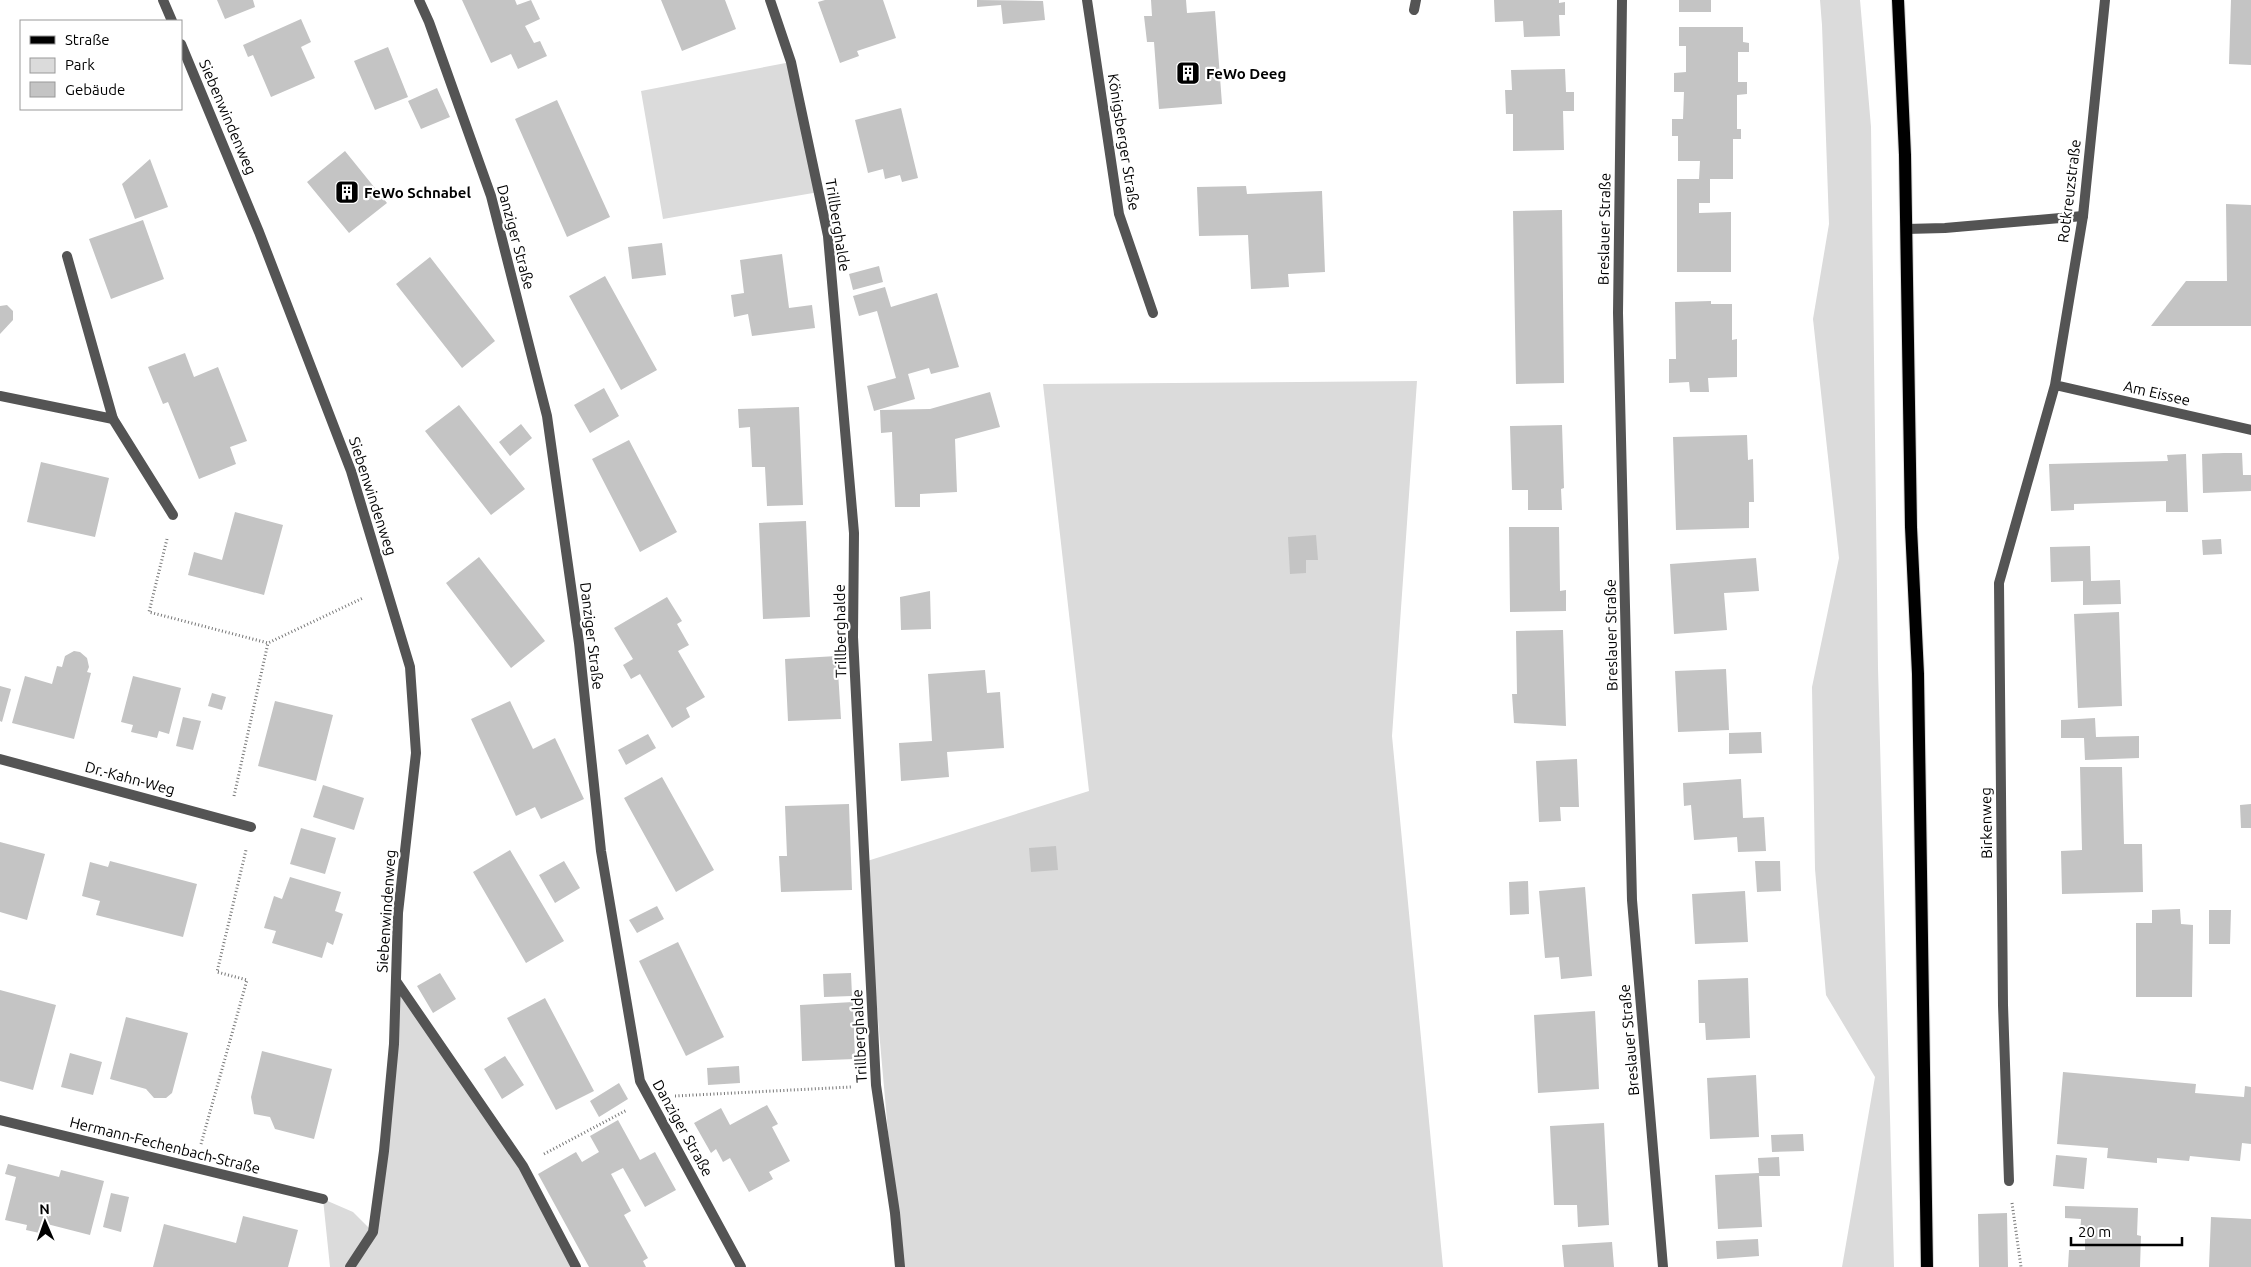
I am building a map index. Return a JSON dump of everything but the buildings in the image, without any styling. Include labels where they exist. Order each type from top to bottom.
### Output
[{"type":"main road","points":[[1898,0],[1905,155],[1911,527],[1918,674],[1927,1267]]},
{"type":"street","points":[[163,0],[172,20]]},
{"type":"street","name":"Danziger Straße","points":[[419,0],[429,22],[491,196],[547,416],[579,643],[601,851],[640,1081],[741,1267]]},
{"type":"street","name":"Trillberghalde","points":[[770,0],[791,62],[828,236],[854,532],[853,637],[876,1086],[895,1213],[900,1267]]},
{"type":"street","name":"Königsberger Straße","points":[[1087,0],[1118,214],[1153,313]]},
{"type":"street","name":"Breslauer Straße","points":[[1622,0],[1618,312],[1632,900],[1663,1267]]},
{"type":"street","name":"Rotkreuzstraße","points":[[2055,385],[2083,216],[2106,0]]},
{"type":"street","name":"Siebenwindenweg","points":[[182,46],[259,232],[351,471],[410,667],[416,753],[398,913],[391,1074],[373,1232],[350,1267]]},
{"type":"street","points":[[1906,229],[1945,228],[2083,216]]},
{"type":"street","points":[[67,256],[113,419],[173,515]]},
{"type":"street","name":"Am Eissee","points":[[2055,385],[2251,430]]},
{"type":"street","name":"Birkenweg","points":[[2009,1181],[2003,1005],[1999,583],[2055,385]]},
{"type":"street","points":[[0,396],[113,419]]},
{"type":"street","name":"Dr.-Kahn-Weg","points":[[0,759],[251,827]]},
{"type":"street","name":"Siebenwindenweg","points":[[396,981],[523,1166],[576,1267]]},
{"type":"street","name":"Hermann-Fechenbach-Straße","points":[[0,1120],[323,1199]]},
{"type":"path","points":[[173,515],[149,612],[268,643],[386,587]]},
{"type":"path","points":[[228,821],[268,643]]},
{"type":"path","points":[[194,1168],[247,980],[217,972],[251,827]]},
{"type":"path","points":[[523,1166],[650,1097],[876,1086]]},
{"type":"path","points":[[2009,1181],[2021,1267]]},
{"type":"green space","points":[[1820,0],[1860,0],[1871,127],[1878,668],[1894,1267],[1842,1267],[1875,1077],[1826,995],[1815,869],[1812,687],[1839,558],[1813,319],[1829,224]]},
{"type":"green space","points":[[791,62],[819,192],[663,219],[641,91]]},
{"type":"green space","points":[[1417,381],[1392,736],[1443,1267],[900,1267],[864,862],[1089,791],[1043,384]]},
{"type":"green space","points":[[396,981],[523,1166],[576,1267],[330,1267],[323,1199],[353,1212],[373,1232]]},
{"type":"place","name":"FeWo Deeg","points":[[1188,73]]},
{"type":"place","name":"FeWo Schnabel","points":[[347,192]]}]
